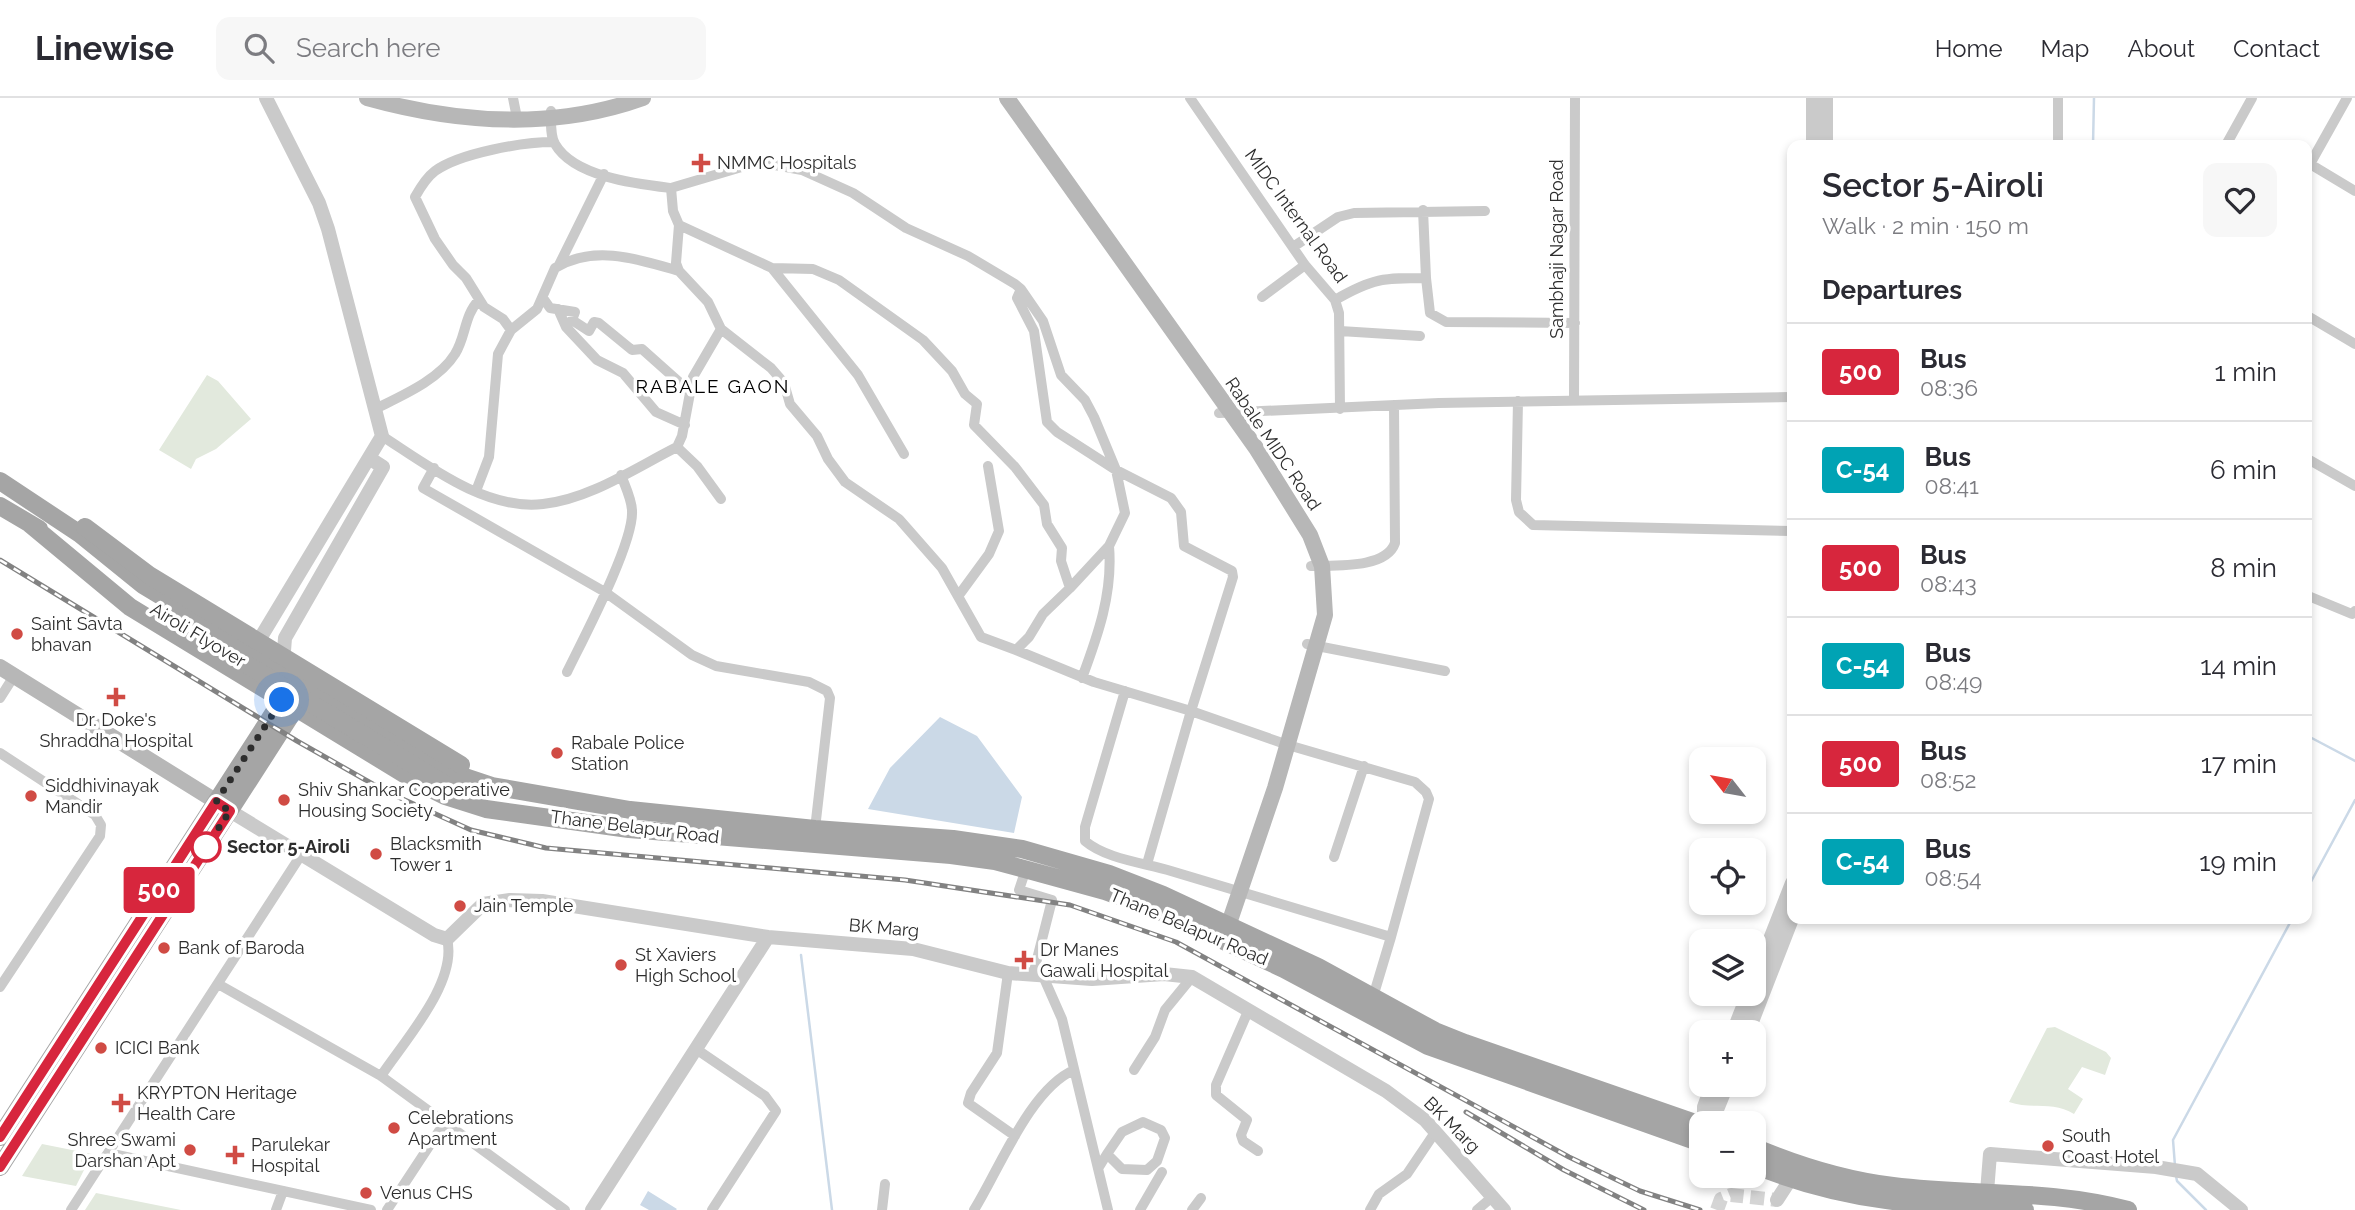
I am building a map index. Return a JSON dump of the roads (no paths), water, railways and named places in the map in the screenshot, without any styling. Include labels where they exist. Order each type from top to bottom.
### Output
[{"type":"main road","points":[[367,98],[442,116],[480,119],[551,115],[643,98]]},
{"type":"main road","points":[[396,98],[443,109],[514,106],[551,115],[620,98]]},
{"type":"main road","name":"Rabale MIDC Road","points":[[996,98],[1053,169]]},
{"type":"main road","name":"Rabale MIDC Road","points":[[1007,98],[1053,169],[1289,506],[1317,566],[1312,645],[1237,890],[1222,930]]},
{"type":"main road","points":[[0,481],[41,506],[127,574],[446,770],[492,786],[524,792]]},
{"type":"main road","points":[[0,506],[30,524],[113,596],[435,792],[486,808],[520,812]]},
{"type":"main road","name":"Airoli Flyover","points":[[41,506],[85,527],[149,575],[461,765],[524,792]]},
{"type":"main road","name":"Airoli Flyover","points":[[30,524],[72,546],[136,597],[450,787],[520,812]]},
{"type":"main road","points":[[7,672],[223,806]]},
{"type":"main road","points":[[288,675],[289,704]]},
{"type":"main road","points":[[0,1137],[289,704],[309,686]]},
{"type":"main road","name":"Thane Belapur Road","points":[[524,792],[630,810],[815,829],[953,839],[1022,849],[1147,888],[1427,1046],[1689,1139]]},
{"type":"main road","points":[[0,1167],[223,806]]},
{"type":"main road","name":"Thane Belapur Road","points":[[520,812],[629,829],[951,855],[1026,869],[1222,930],[1373,997],[1435,1031],[1689,1117]]},
{"type":"main road","points":[[1766,1152],[1796,1164],[1850,1179],[1916,1188],[2078,1198],[2128,1210]]},
{"type":"main road","points":[[1766,1170],[1790,1180],[1875,1201],[2025,1210]]},
{"type":"street","points":[[266,98],[324,216],[382,436],[383,467],[285,638],[282,663],[288,675]]},
{"type":"street","name":"Sambhaji Nagar Road","points":[[1574,401],[1575,98]]},
{"type":"street","points":[[1813,98],[1813,140]]},
{"type":"street","points":[[1826,98],[1826,140]]},
{"type":"street","points":[[2058,98],[2058,140]]},
{"type":"street","points":[[2229,140],[2252,98]]},
{"type":"street","points":[[2312,160],[2347,98]]},
{"type":"street","name":"MIDC Internal Road","points":[[1196,100],[1305,265],[1335,300],[1340,331],[1340,409]]},
{"type":"street","points":[[551,115],[553,142],[571,161],[604,174],[628,182],[671,188],[764,163],[802,170],[853,193],[906,228],[968,256],[1021,289],[1043,321],[1061,375],[1085,400],[1116,470],[1125,513],[1109,547],[1043,614],[1029,638],[1016,650]]},
{"type":"street","points":[[511,330],[479,300],[435,239],[417,205],[416,195],[433,172],[460,160],[534,142],[553,142]]},
{"type":"street","points":[[2312,169],[2355,191]]},
{"type":"street","points":[[477,491],[489,457],[498,354],[511,330],[531,315],[543,298],[551,272],[559,265],[604,174]]},
{"type":"street","points":[[671,188],[679,225],[675,256],[679,271],[708,302],[720,329],[771,368],[784,383],[790,404],[817,436],[828,459],[845,482],[899,519],[942,568],[960,595],[981,637],[1082,678],[1191,710],[1283,743],[1415,782],[1426,792],[1429,799],[1373,997]]},
{"type":"street","points":[[1423,210],[1430,313],[1446,322],[1574,323]]},
{"type":"street","points":[[1293,247],[1338,217],[1354,213],[1485,211]]},
{"type":"street","points":[[679,225],[772,268],[825,273],[923,340],[952,371],[965,394],[977,404],[974,425],[1036,492],[1044,505],[1047,524],[1062,548],[1063,575],[1070,588]]},
{"type":"street","points":[[559,265],[602,254],[622,255],[679,271]]},
{"type":"street","points":[[1262,297],[1305,265]]},
{"type":"street","points":[[772,268],[858,375],[904,454]]},
{"type":"street","points":[[1335,300],[1381,278],[1426,278]]},
{"type":"street","points":[[1021,289],[1017,298],[1034,331],[1047,422],[1057,432],[1116,470],[1171,498],[1181,512],[1184,546],[1232,571],[1233,577],[1147,864]]},
{"type":"street","points":[[543,298],[545,305],[575,312],[572,320],[589,331],[594,322],[598,323],[632,350],[642,349],[688,390]]},
{"type":"street","points":[[375,409],[430,378],[447,364],[456,354],[470,312],[479,300]]},
{"type":"street","points":[[558,309],[566,327],[597,360],[623,373],[656,412],[684,425]]},
{"type":"street","points":[[2312,319],[2355,344]]},
{"type":"street","points":[[382,436],[434,468],[494,499],[540,505],[579,494],[677,447],[684,425],[688,390],[720,329]]},
{"type":"street","points":[[1340,331],[1420,336]]},
{"type":"street","points":[[1224,413],[1518,401],[1787,397]]},
{"type":"street","points":[[1518,401],[1516,500],[1519,512],[1533,525],[1787,531]]},
{"type":"street","points":[[1317,566],[1380,560],[1392,551],[1395,543],[1394,405]]},
{"type":"street","points":[[258,642],[382,436]]},
{"type":"street","points":[[677,447],[697,466],[722,499]]},
{"type":"street","points":[[369,458],[383,467]]},
{"type":"street","points":[[2312,461],[2355,486]]},
{"type":"street","points":[[960,595],[989,554],[999,531],[988,466]]},
{"type":"street","points":[[434,468],[423,488],[605,592],[692,654],[716,666],[808,682],[827,691],[830,698],[815,829]]},
{"type":"street","points":[[567,672],[605,592],[632,522],[632,509],[621,475]]},
{"type":"street","points":[[1082,678],[1098,633],[1108,591],[1109,547]]},
{"type":"street","points":[[2312,598],[2341,612],[2355,611]]},
{"type":"street","points":[[1312,645],[1445,671]]},
{"type":"street","points":[[0,698],[7,672]]},
{"type":"street","points":[[1125,691],[1084,836],[1085,841],[1098,849],[1391,937]]},
{"type":"street","points":[[0,753],[94,815],[101,825],[100,836],[0,987]]},
{"type":"street","points":[[1334,857],[1364,766]]},
{"type":"street","points":[[223,806],[434,935],[447,939],[450,953],[442,985],[382,1076]]},
{"type":"street","points":[[71,1210],[301,855]]},
{"type":"street","points":[[1026,869],[1019,891],[1052,900],[1038,976],[1062,1018],[1108,1210]]},
{"type":"street","name":"BK Marg","points":[[447,939],[483,904],[510,900],[542,901],[768,937],[913,948],[1007,973],[1092,979],[1164,974],[1192,977],[1386,1091],[1436,1131],[1504,1210]]},
{"type":"street","points":[[1766,958],[1787,919]]},
{"type":"street","points":[[1752,1020],[1787,919]]},
{"type":"street","points":[[592,1210],[768,937]]},
{"type":"street","points":[[1007,973],[997,1053],[971,1093],[968,1103],[1015,1136]]},
{"type":"street","points":[[1134,1070],[1155,1037],[1165,1010],[1192,977]]},
{"type":"street","points":[[218,984],[382,1076],[565,1210]]},
{"type":"street","points":[[1249,1009],[1216,1085],[1216,1095],[1247,1119],[1241,1135],[1242,1141],[1258,1150]]},
{"type":"street","points":[[696,1049],[765,1096],[776,1111],[718,1208]]},
{"type":"street","points":[[974,1210],[1015,1136],[1051,1085],[1074,1070]]},
{"type":"street","points":[[387,1210],[445,1122]]},
{"type":"street","points":[[1099,1167],[1107,1154],[1122,1132],[1143,1122],[1160,1130],[1165,1138],[1157,1161],[1147,1170],[1122,1169],[1107,1154]]},
{"type":"street","points":[[1370,1210],[1379,1194],[1407,1174],[1436,1131]]},
{"type":"street","points":[[108,1153],[372,1210]]},
{"type":"street","points":[[1987,1192],[1990,1154],[2156,1167],[2197,1174],[2241,1210]]},
{"type":"street","points":[[1140,1210],[1162,1172]]},
{"type":"street","points":[[1777,1200],[1790,1180]]},
{"type":"street","points":[[882,1210],[885,1184]]},
{"type":"street","points":[[276,1210],[283,1191]]},
{"type":"street","points":[[1192,1210],[1201,1198]]},
{"type":"street","points":[[1478,1210],[1491,1198]]},
{"type":"water","points":[[940,717],[977,736],[1022,797],[1014,833],[868,809],[890,768]]},
{"type":"water","points":[[648,1191],[677,1209],[649,1210],[640,1205]]},
{"type":"waterway","points":[[2093,140],[2094,98]]},
{"type":"waterway","points":[[2312,738],[2355,761]]},
{"type":"waterway","points":[[2312,880],[2355,800]]},
{"type":"waterway","points":[[2175,1166],[2173,1140],[2289,924]]},
{"type":"waterway","points":[[801,955],[832,1210]]},
{"type":"waterway","points":[[2176,1176],[2177,1181],[2206,1210]]},
{"type":"tunnel","points":[[1717,1210],[1721,1199],[1731,1195],[1777,1200]]},
{"type":"railway","points":[[0,560],[297,741],[385,791],[471,830],[546,848],[905,880],[1070,905],[1176,942],[1569,1157],[1640,1191],[1700,1210]]},
{"type":"railway","points":[[1466,1112],[1564,1170],[1644,1210]]},
{"type":"place","name":"NMMC Hospitals","points":[[701,163]]},
{"type":"place","name":"Saint Savta bhavan","points":[[17,634]]},
{"type":"place","name":"Dr. Doke's Shraddha Hospital","points":[[116,697]]},
{"type":"place","name":"Rabale Police Station","points":[[557,753]]},
{"type":"place","name":"Siddhivinayak Mandir","points":[[31,796]]},
{"type":"place","name":"Shiv Shankar Cooperative Housing Society","points":[[284,800]]},
{"type":"place","name":"Sector 5-Airoli","points":[[206,847]]},
{"type":"place","name":"Blacksmith Tower 1","points":[[376,854]]},
{"type":"place","name":"Jain Temple","points":[[460,906]]},
{"type":"place","name":"Bank of Baroda","points":[[164,948]]},
{"type":"place","name":"Dr Manes Gawali Hospital","points":[[1024,960]]},
{"type":"place","name":"St Xaviers High School","points":[[621,965]]},
{"type":"place","name":"ICICI Bank","points":[[101,1048]]},
{"type":"place","name":"KRYPTON Heritage Health Care","points":[[121,1103]]},
{"type":"place","name":"Celebrations Apartment","points":[[394,1128]]},
{"type":"place","name":"South Coast Hotel","points":[[2048,1146]]},
{"type":"place","name":"Shree Swami Darshan Apt","points":[[190,1150]]},
{"type":"place","name":"Parulekar Hospital","points":[[235,1155]]},
{"type":"place","name":"Venus CHS","points":[[366,1193]]},
{"type":"district","name":"RABALE GAON","points":[[713,386]]}]
